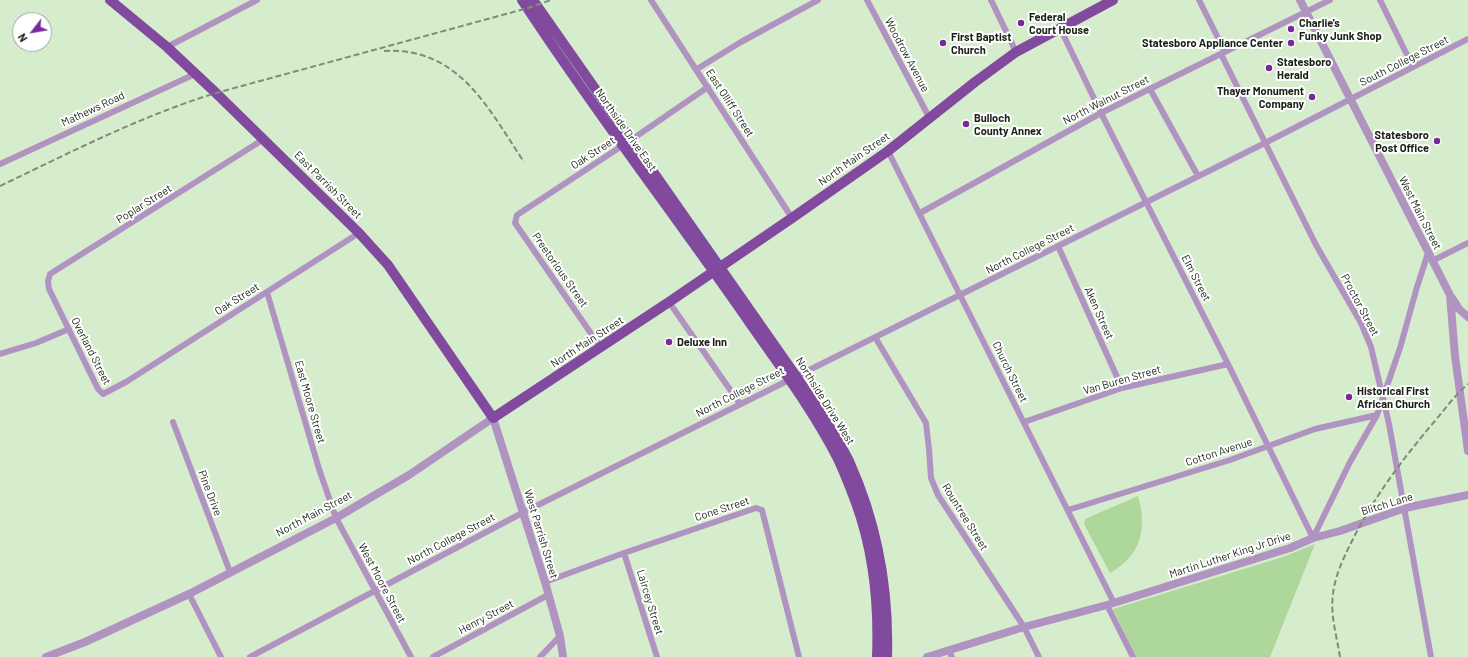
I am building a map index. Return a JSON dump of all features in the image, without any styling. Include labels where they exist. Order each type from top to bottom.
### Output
[{"type":"main road","name":"East Parrish Street","points":[[110,0],[167,47],[264,139],[359,233],[388,265],[493,418]]},
{"type":"main road","name":"Northside Drive East","points":[[522,0],[566,66],[627,143]]},
{"type":"main road","name":"Northside Drive East","points":[[533,0],[627,143],[717,270]]},
{"type":"main road","name":"North Main Street","points":[[493,418],[717,270],[888,151],[975,82],[1016,52],[1111,0]]},
{"type":"main road","name":"Northside Drive West","points":[[717,270],[792,377],[829,426],[848,461],[867,507],[877,544],[884,580],[888,632],[887,657]]},
{"type":"main road","name":"Northside Drive West","points":[[792,377],[837,458],[856,504],[870,553],[876,589],[878,625],[877,657]]},
{"type":"street","points":[[167,47],[257,0]]},
{"type":"street","name":"East Olliff Street","points":[[651,0],[792,218]]},
{"type":"street","points":[[696,69],[741,42],[818,0]]},
{"type":"street","name":"Woodrow Avenue","points":[[867,0],[930,119]]},
{"type":"street","points":[[991,0],[1016,52]]},
{"type":"street","name":"Proctor Street","points":[[1199,0],[1265,143],[1316,245],[1361,323],[1371,347],[1383,397],[1405,508],[1432,657]]},
{"type":"street","name":"West Main Street","points":[[1300,0],[1450,295],[1455,356],[1468,451]]},
{"type":"street","name":"North Walnut Street","points":[[920,213],[1101,113],[1330,0]]},
{"type":"street","points":[[1380,0],[1413,67]]},
{"type":"street","name":"Elm Street","points":[[1060,28],[1313,538]]},
{"type":"street","name":"South College Street","points":[[1265,143],[1468,39]]},
{"type":"street","name":"Mathews Road","points":[[0,164],[195,74]]},
{"type":"street","name":"Oak Street","points":[[528,207],[627,143],[708,87]]},
{"type":"street","points":[[1150,89],[1198,176]]},
{"type":"street","name":"Poplar Street","points":[[51,293],[48,281],[50,274],[264,139]]},
{"type":"street","name":"North College Street","points":[[250,657],[524,512],[792,377],[1265,143]]},
{"type":"street","name":"Church Street","points":[[888,151],[1068,510],[1111,604],[1133,657]]},
{"type":"street","name":"Preetorious Street","points":[[528,207],[517,215],[515,223],[601,348]]},
{"type":"street","name":"Oak Street","points":[[126,382],[359,233]]},
{"type":"street","points":[[1432,261],[1468,243]]},
{"type":"street","name":"Aken Street","points":[[1058,246],[1122,388]]},
{"type":"street","points":[[1313,538],[1350,462],[1377,414],[1400,348],[1428,253]]},
{"type":"street","name":"East Moore Street","points":[[267,292],[319,469],[336,518]]},
{"type":"street","name":"Overland Street","points":[[51,293],[98,389],[102,394],[126,382]]},
{"type":"street","points":[[1450,295],[1459,309],[1468,317]]},
{"type":"street","points":[[669,302],[740,404]]},
{"type":"street","points":[[0,354],[36,343],[69,329]]},
{"type":"street","name":"Rountree Street","points":[[875,337],[926,422],[931,478],[938,494],[1024,627],[1039,657]]},
{"type":"street","name":"Van Buren Street","points":[[1024,422],[1122,388],[1228,364]]},
{"type":"street","name":"Cotton Avenue","points":[[1068,510],[1230,460],[1315,428],[1377,414]]},
{"type":"street","name":"West Parrish Street","points":[[493,418],[545,582],[560,636],[563,657]]},
{"type":"street","name":"North Main Street","points":[[46,657],[85,642],[189,594],[336,518],[409,475],[493,418]]},
{"type":"street","name":"Pine Drive","points":[[173,422],[230,572]]},
{"type":"street","name":"Blitch Lane","points":[[1313,538],[1340,531],[1405,508],[1468,495]]},
{"type":"street","name":"Cone Street","points":[[545,582],[624,553],[756,508],[762,510],[799,657]]},
{"type":"street","name":"West Moore Street","points":[[336,518],[411,657]]},
{"type":"street","name":"Martin Luther King Jr Drive","points":[[927,657],[950,654],[1024,627],[1111,604],[1290,548],[1313,538]]},
{"type":"street","name":"Laircey Street","points":[[624,553],[657,657]]},
{"type":"street","points":[[189,594],[221,657]]},
{"type":"street","name":"Henry Street","points":[[433,657],[548,595]]},
{"type":"street","points":[[540,657],[560,636]]},
{"type":"green space","points":[[1138,496],[1142,519],[1142,530],[1139,540],[1129,558],[1121,566],[1110,573],[1084,524],[1085,519]]},
{"type":"green space","points":[[1315,544],[1270,657],[1136,657],[1113,609],[1283,557]]},
{"type":"railway","points":[[0,186],[106,135],[188,102],[216,93],[528,8],[551,0]]},
{"type":"railway","points":[[384,51],[410,52],[432,59],[452,70],[469,85],[484,102],[524,162]]},
{"type":"railway","points":[[1340,657],[1333,618],[1332,602],[1336,581],[1345,555],[1378,495],[1446,407],[1468,384]]},
{"type":"place","name":"Federal Court House","points":[[1021,23]]},
{"type":"place","name":"Charlie's Funky Junk Shop","points":[[1291,29]]},
{"type":"place","name":"First Baptist Church","points":[[943,43]]},
{"type":"place","name":"Statesboro Appliance Center","points":[[1291,43]]},
{"type":"place","name":"Statesboro Herald","points":[[1269,68]]},
{"type":"place","name":"Thayer Monument Company","points":[[1312,97]]},
{"type":"place","name":"Bulloch County Annex","points":[[966,124]]},
{"type":"place","name":"Statesboro Post Office","points":[[1437,141]]},
{"type":"place","name":"Deluxe Inn","points":[[669,342]]},
{"type":"place","name":"Historical First African Church","points":[[1349,397]]}]
